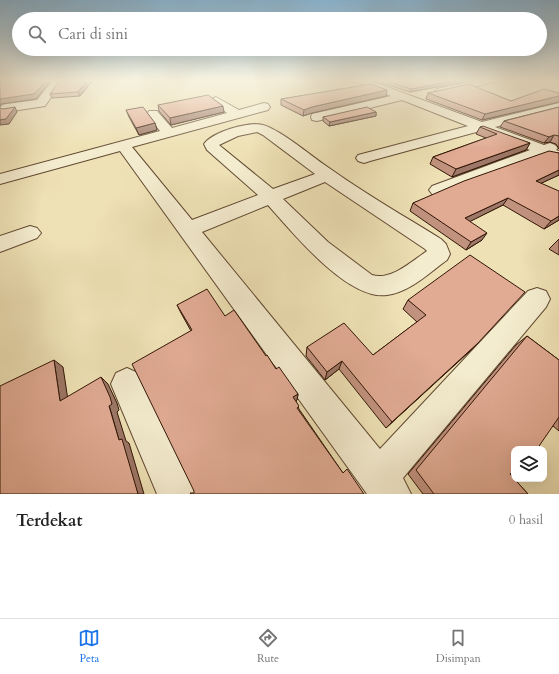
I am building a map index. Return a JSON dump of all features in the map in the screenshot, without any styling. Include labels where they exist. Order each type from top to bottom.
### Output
[{"type":"street","points":[[7,107],[41,103]]},
{"type":"street","points":[[219,103],[238,115]]},
{"type":"street","points":[[316,117],[379,103]]},
{"type":"street","points":[[422,103],[482,126],[551,148],[559,156]]},
{"type":"street","points":[[0,179],[264,107]]},
{"type":"street","points":[[364,158],[559,107]]},
{"type":"street","points":[[153,114],[170,133]]},
{"type":"street","points":[[254,128],[263,130],[327,175],[434,244],[439,254],[400,281],[388,285],[376,286],[364,282],[320,248],[270,196],[212,147],[211,144],[214,140],[221,137],[254,128]]},
{"type":"street","points":[[123,145],[385,486],[537,299]]},
{"type":"street","points":[[438,190],[551,148]]},
{"type":"street","points":[[187,230],[270,196],[327,175]]},
{"type":"street","points":[[0,244],[30,233]]},
{"type":"street","points":[[127,384],[177,494]]},
{"type":"building","points":[[168,103],[219,103],[223,106],[170,118],[158,105]]},
{"type":"building","points":[[289,103],[329,103],[312,107],[304,110]]},
{"type":"building","points":[[455,103],[530,103],[485,114]]},
{"type":"building","points":[[15,107],[6,119],[0,120],[0,108]]},
{"type":"building","points":[[143,107],[155,123],[136,128],[126,110]]},
{"type":"building","points":[[367,107],[376,112],[330,122],[323,117]]},
{"type":"building","points":[[559,107],[559,136],[554,135],[549,137],[504,121]]},
{"type":"building","points":[[483,126],[530,143],[456,169],[433,157],[497,134],[480,127]]},
{"type":"building","points":[[549,151],[559,153],[559,170],[536,181],[559,191],[559,216],[551,221],[508,198],[465,218],[487,233],[471,242],[413,203],[464,181]]},
{"type":"building","points":[[470,255],[525,292],[478,343],[392,422],[342,361],[327,372],[307,347],[344,323],[373,355],[426,315],[408,300]]},
{"type":"building","points":[[207,289],[225,316],[234,310],[276,369],[279,367],[298,394],[293,397],[299,406],[297,408],[343,473],[347,469],[364,494],[190,493],[194,493],[194,491],[132,364],[192,330],[177,305]]},
{"type":"building","points":[[527,336],[559,360],[559,417],[539,446],[511,446],[511,482],[517,482],[528,494],[434,494],[416,470]]},
{"type":"building","points":[[54,360],[60,401],[101,377],[110,397],[112,404],[109,406],[119,440],[122,439],[138,494],[0,494],[0,386]]}]
